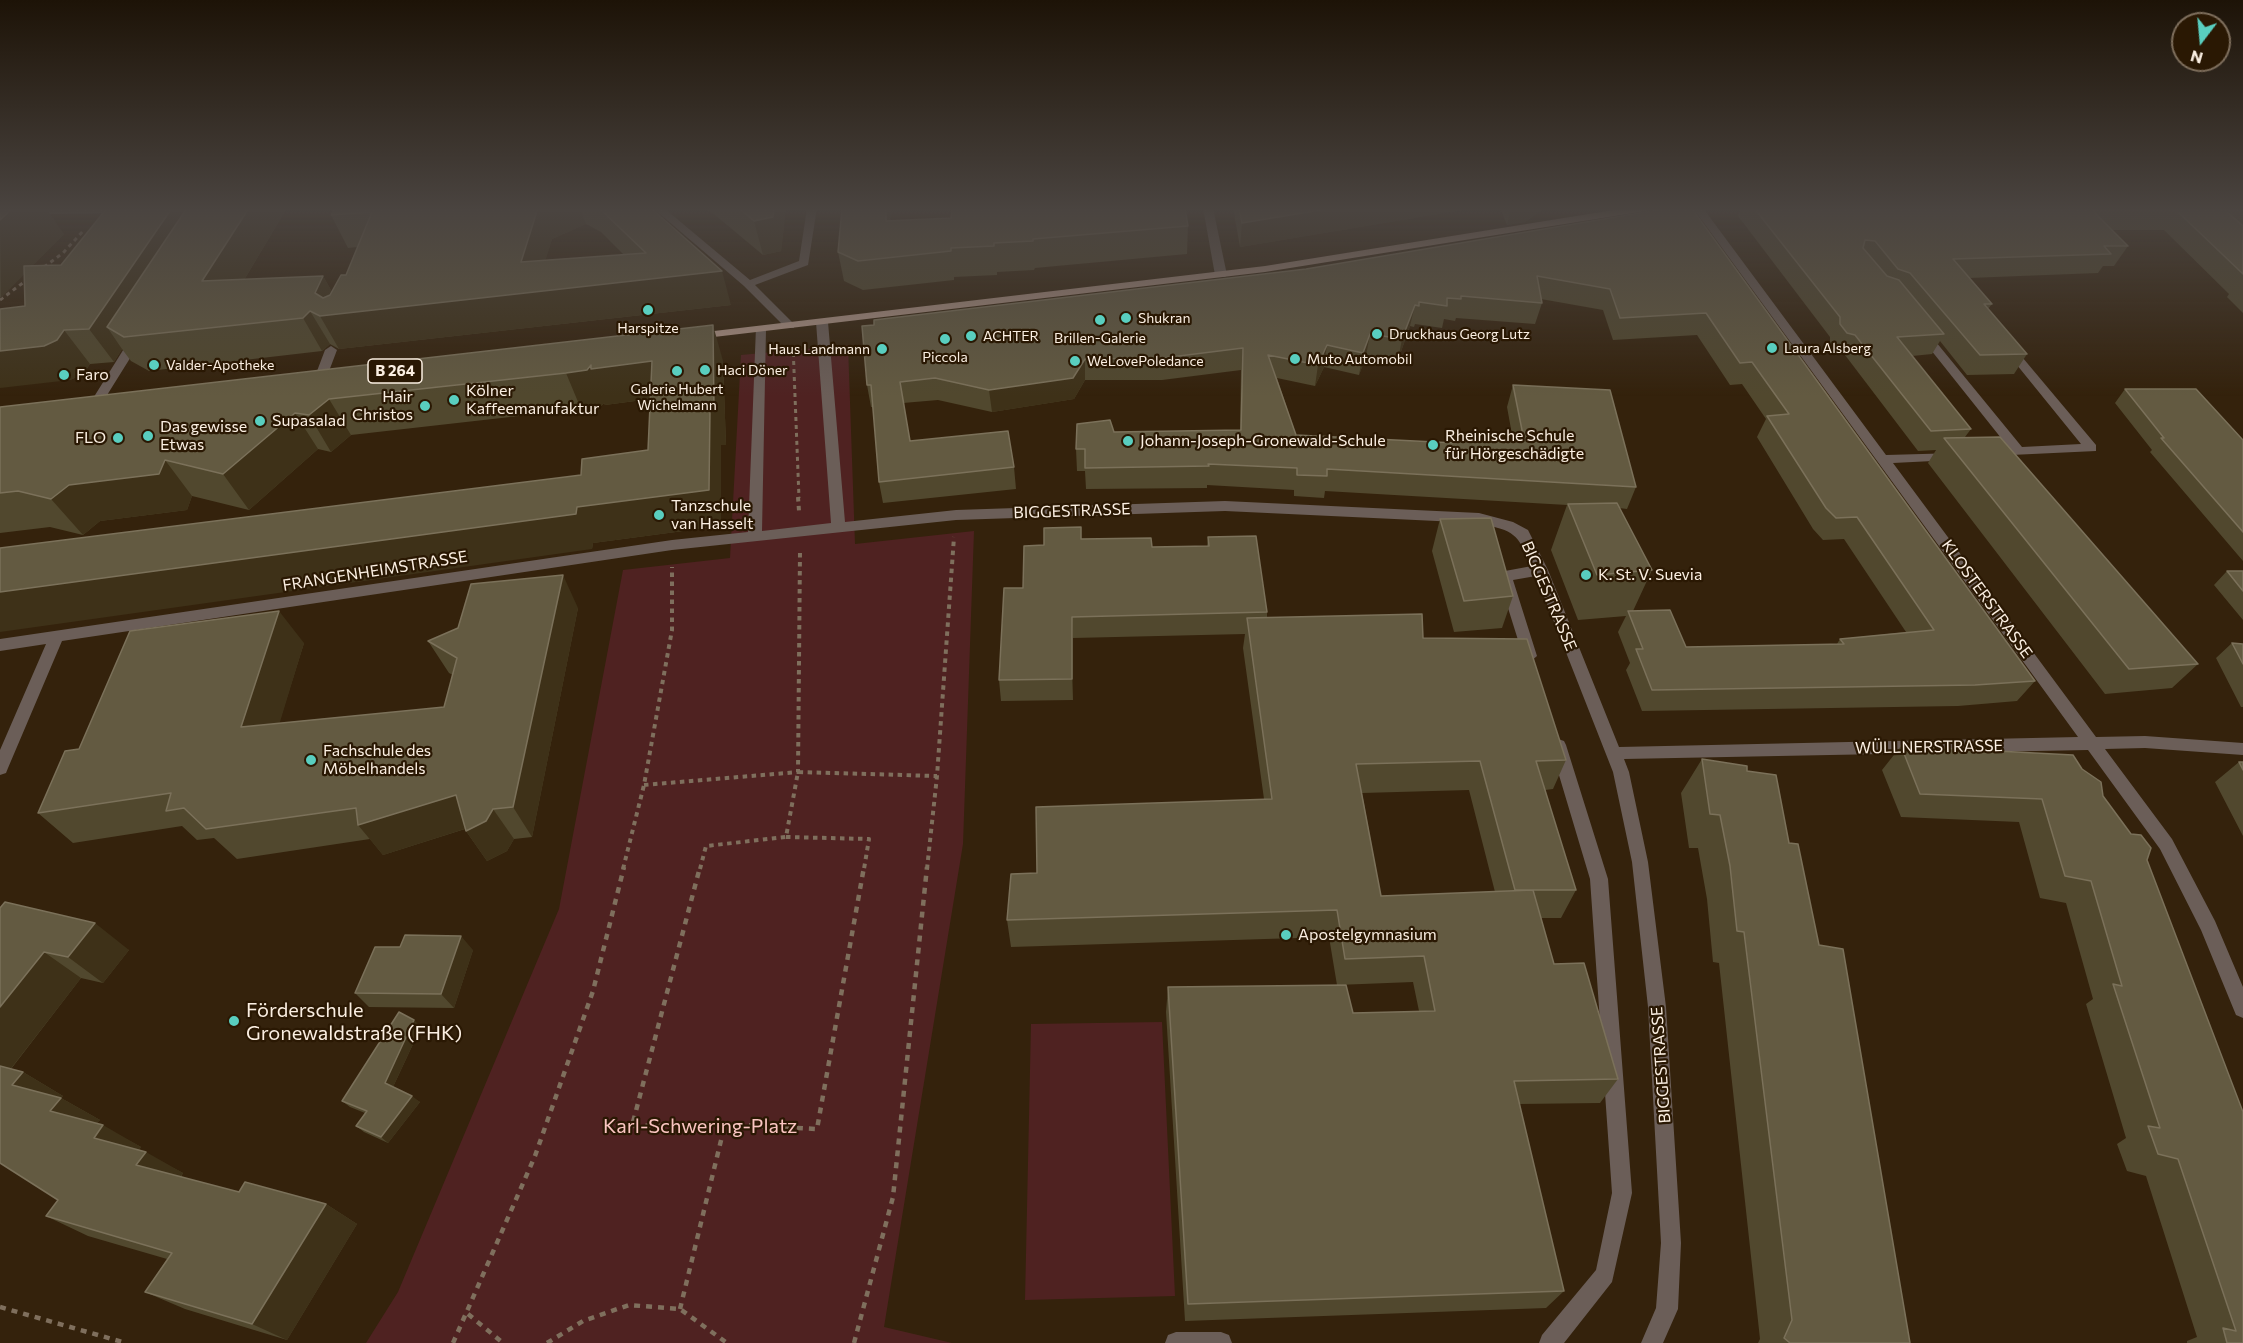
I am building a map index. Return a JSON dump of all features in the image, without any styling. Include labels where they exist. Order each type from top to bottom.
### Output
[{"type":"main road","points":[[688,338],[1247,271]]},
{"type":"main road","points":[[87,409],[115,405]]},
{"type":"street","points":[[732,271],[790,326]]},
{"type":"street","points":[[748,284],[784,271]]},
{"type":"street","points":[[1220,271],[1221,275]]},
{"type":"street","name":"KLOSTERSTRASSE","points":[[1744,271],[2166,844],[2210,927],[2243,1009]]},
{"type":"street","points":[[822,322],[838,525]]},
{"type":"street","points":[[1916,323],[2019,452]]},
{"type":"street","points":[[87,409],[144,328]]},
{"type":"street","points":[[755,536],[760,329]]},
{"type":"street","points":[[1985,454],[2091,448],[2001,338]]},
{"type":"street","points":[[320,380],[331,350]]},
{"type":"street","points":[[1884,459],[1963,455]]},
{"type":"street","name":"BIGGESTRASSE","points":[[755,536],[838,525],[956,515],[1225,506],[1479,518],[1508,525],[1523,533],[1541,570],[1621,772],[1640,862],[1657,1007],[1671,1243],[1667,1310],[1652,1343]]},
{"type":"street","name":"FRANGENHEIMSTRASSE","points":[[0,645],[672,545],[755,536]]},
{"type":"street","points":[[1537,677],[1505,576],[1541,570]]},
{"type":"street","points":[[0,768],[56,638]]},
{"type":"street","points":[[1550,1343],[1605,1275],[1622,1193],[1599,879],[1554,733]]},
{"type":"street","name":"WÜLLNERSTRASSE","points":[[1614,753],[2175,743],[2243,749]]},
{"type":"street","points":[[1176,1343],[1221,1343]]},
{"type":"path","points":[[0,299],[30,278]]},
{"type":"path","points":[[786,837],[798,772],[800,530],[790,326]]},
{"type":"path","points":[[854,1343],[892,1197],[937,776],[956,515]]},
{"type":"path","points":[[453,1343],[468,1314],[535,1156],[593,991],[644,785],[672,630],[672,545]]},
{"type":"path","points":[[644,785],[798,772],[937,776]]},
{"type":"path","points":[[786,837],[869,839],[817,1129],[725,1124],[632,1126],[706,846],[786,837]]},
{"type":"path","points":[[680,1309],[725,1124]]},
{"type":"path","points":[[547,1343],[583,1320],[629,1305],[680,1309],[727,1343]]},
{"type":"path","points":[[0,1307],[126,1343]]},
{"type":"path","points":[[468,1314],[503,1343]]},
{"type":"green space","name":"Karl-Schwering-Platz","points":[[848,345],[855,544],[974,531],[963,844],[884,1327],[952,1343],[366,1343],[398,1292],[559,909],[623,570],[730,558],[741,355]]},
{"type":"green space","points":[[1162,1022],[1175,1296],[1025,1300],[1031,1024]]},
{"type":"building","points":[[24,271],[129,271],[89,329],[64,330],[57,340],[44,346],[0,351],[0,309],[25,306]]},
{"type":"building","points":[[145,271],[209,271],[202,281],[323,276],[315,293],[323,298],[330,295],[341,275],[346,275],[348,271],[722,271],[320,316],[310,311],[303,318],[124,337],[107,327]]},
{"type":"building","points":[[1292,271],[1737,271],[2035,681],[1975,685],[1652,690],[1636,649],[1643,649],[1628,611],[1670,610],[1686,647],[1844,644],[1840,639],[1934,630],[1857,517],[1836,518],[1826,508],[1767,416],[1789,414],[1752,362],[1740,363],[1706,313],[1620,318],[1610,289],[1537,276],[1542,303],[1461,296],[1461,299],[1447,298],[1447,306],[1419,302],[1419,306],[1415,305],[1402,339],[1370,334],[1363,353],[1327,345],[1318,365],[1268,355],[1296,435],[1455,443],[1454,437],[1524,440],[1513,385],[1610,390],[1636,487],[1327,469],[1327,476],[1297,475],[1297,468],[1208,464],[1209,466],[1085,468],[1085,449],[1076,449],[1077,424],[1110,420],[1114,432],[1241,430],[1243,348],[1163,358],[1085,359],[1073,378],[989,390],[935,378],[900,382],[910,441],[1008,431],[1014,467],[879,482],[871,385],[867,385],[862,326],[874,325],[874,320]]},
{"type":"building","points":[[1803,271],[1882,271],[1887,276],[1899,280],[1944,334],[1897,337],[1971,429],[1931,431],[1855,335],[1847,333],[1840,324],[1840,317]]},
{"type":"building","points":[[1903,271],[1963,271],[1992,304],[1984,304],[2027,354],[1980,355],[1910,273]]},
{"type":"building","points":[[713,325],[714,409],[710,409],[709,490],[577,507],[576,514],[0,592],[0,548],[581,475],[582,459],[648,450],[652,361],[591,369],[591,365],[587,370],[566,373],[329,399],[309,415],[295,413],[223,474],[165,460],[159,474],[69,485],[51,499],[18,491],[0,493],[0,407]]},
{"type":"building","points":[[2125,389],[2196,389],[2243,440],[2243,532],[2161,438],[2164,438]]},
{"type":"building","points":[[2000,437],[2198,664],[2129,669],[1944,438]]},
{"type":"building","points":[[1617,503],[1652,570],[1597,575],[1568,504]]},
{"type":"building","points":[[1491,518],[1513,596],[1464,601],[1440,519]]},
{"type":"building","points":[[1081,527],[1081,539],[1151,538],[1152,547],[1209,546],[1208,537],[1256,536],[1267,612],[1072,617],[1072,679],[999,680],[1004,588],[1023,588],[1024,546],[1044,545],[1044,528]]},
{"type":"building","points":[[2227,571],[2243,571],[2243,591]]},
{"type":"building","points":[[563,575],[513,807],[493,809],[486,821],[466,831],[456,795],[358,825],[356,808],[206,829],[184,808],[166,811],[171,793],[38,813],[65,751],[79,749],[130,631],[279,611],[241,727],[444,707],[457,658],[428,641],[458,628],[471,584]]},
{"type":"building","points":[[1422,614],[1423,638],[1527,639],[1566,760],[1536,761],[1576,890],[1533,890],[1554,964],[1584,963],[1618,1079],[1514,1081],[1564,1291],[1188,1304],[1168,987],[1346,985],[1353,1013],[1435,1011],[1424,956],[1345,959],[1337,910],[1007,920],[1011,874],[1037,873],[1036,807],[1272,799],[1247,618]],"holes":[[[1480,761],[1515,890],[1533,890],[1381,896],[1356,764]]]},
{"type":"building","points":[[2232,643],[2243,644],[2243,664]]},
{"type":"building","points":[[1901,746],[2073,755],[2082,769],[2101,782],[2103,796],[2131,834],[2141,835],[2151,848],[2147,860],[2243,1112],[2243,1343],[2227,1343],[2223,1328],[2236,1331],[2178,1159],[2158,1154],[2148,1126],[2160,1128],[2113,984],[2122,986],[2091,881],[2065,876],[2042,799],[1920,794]]},
{"type":"building","points":[[1702,759],[1747,766],[1747,771],[1776,775],[1789,843],[1798,844],[1819,945],[1843,949],[1910,1343],[1790,1343],[1784,1338],[1792,1320],[1744,932],[1737,931],[1730,866],[1720,815],[1710,814]]},
{"type":"building","points":[[5,902],[95,923],[68,957],[44,952],[0,1007],[0,908]]},
{"type":"building","points":[[405,935],[461,936],[441,994],[355,993],[375,947],[400,947]]},
{"type":"building","points":[[399,1012],[414,1020],[385,1083],[412,1096],[381,1137],[356,1126],[367,1111],[342,1101]]},
{"type":"building","points":[[0,1066],[23,1072],[12,1085],[61,1098],[50,1111],[103,1125],[94,1138],[146,1152],[136,1165],[239,1192],[245,1182],[326,1204],[252,1324],[145,1292],[172,1253],[46,1216],[58,1200],[0,1163]]},
{"type":"place","name":"Harspitze","points":[[648,310]]},
{"type":"place","name":"Shukran","points":[[1126,318]]},
{"type":"place","name":"Brillen-Galerie","points":[[1100,320]]},
{"type":"place","name":"Druckhaus Georg Lutz","points":[[1377,334]]},
{"type":"place","name":"ACHTER","points":[[971,336]]},
{"type":"place","name":"Piccola","points":[[945,339]]},
{"type":"place","name":"Laura Alsberg","points":[[1772,348]]},
{"type":"place","name":"Haus Landmann","points":[[882,349]]},
{"type":"place","name":"Muto Automobil","points":[[1295,359]]},
{"type":"place","name":"WeLovePoledance","points":[[1075,361]]},
{"type":"place","name":"Valder-Apotheke","points":[[154,365]]},
{"type":"place","name":"Haci Döner","points":[[705,370]]},
{"type":"place","name":"Galerie Hubert Wichelmann","points":[[677,371]]},
{"type":"place","name":"Faro","points":[[64,375]]},
{"type":"place","name":"Kölner Kaffeemanufaktur","points":[[454,400]]},
{"type":"place","name":"Hair Christos","points":[[425,406]]},
{"type":"place","name":"Supasalad","points":[[260,421]]},
{"type":"place","name":"Das gewisse Etwas","points":[[148,436]]},
{"type":"place","name":"FLO","points":[[118,438]]},
{"type":"place","name":"Johann-Joseph-Gronewald-Schule","points":[[1128,441]]},
{"type":"place","name":"Rheinische Schule für Hörgeschädigte","points":[[1433,445]]},
{"type":"place","name":"Tanzschule van Hasselt","points":[[659,515]]},
{"type":"place","name":"K. St. V. Suevia","points":[[1586,575]]},
{"type":"place","name":"Fachschule des Möbelhandels","points":[[311,760]]},
{"type":"place","name":"Apostelgymnasium","points":[[1286,935]]},
{"type":"place","name":"Förderschule Gronewaldstraße (FHK)","points":[[234,1021]]}]
